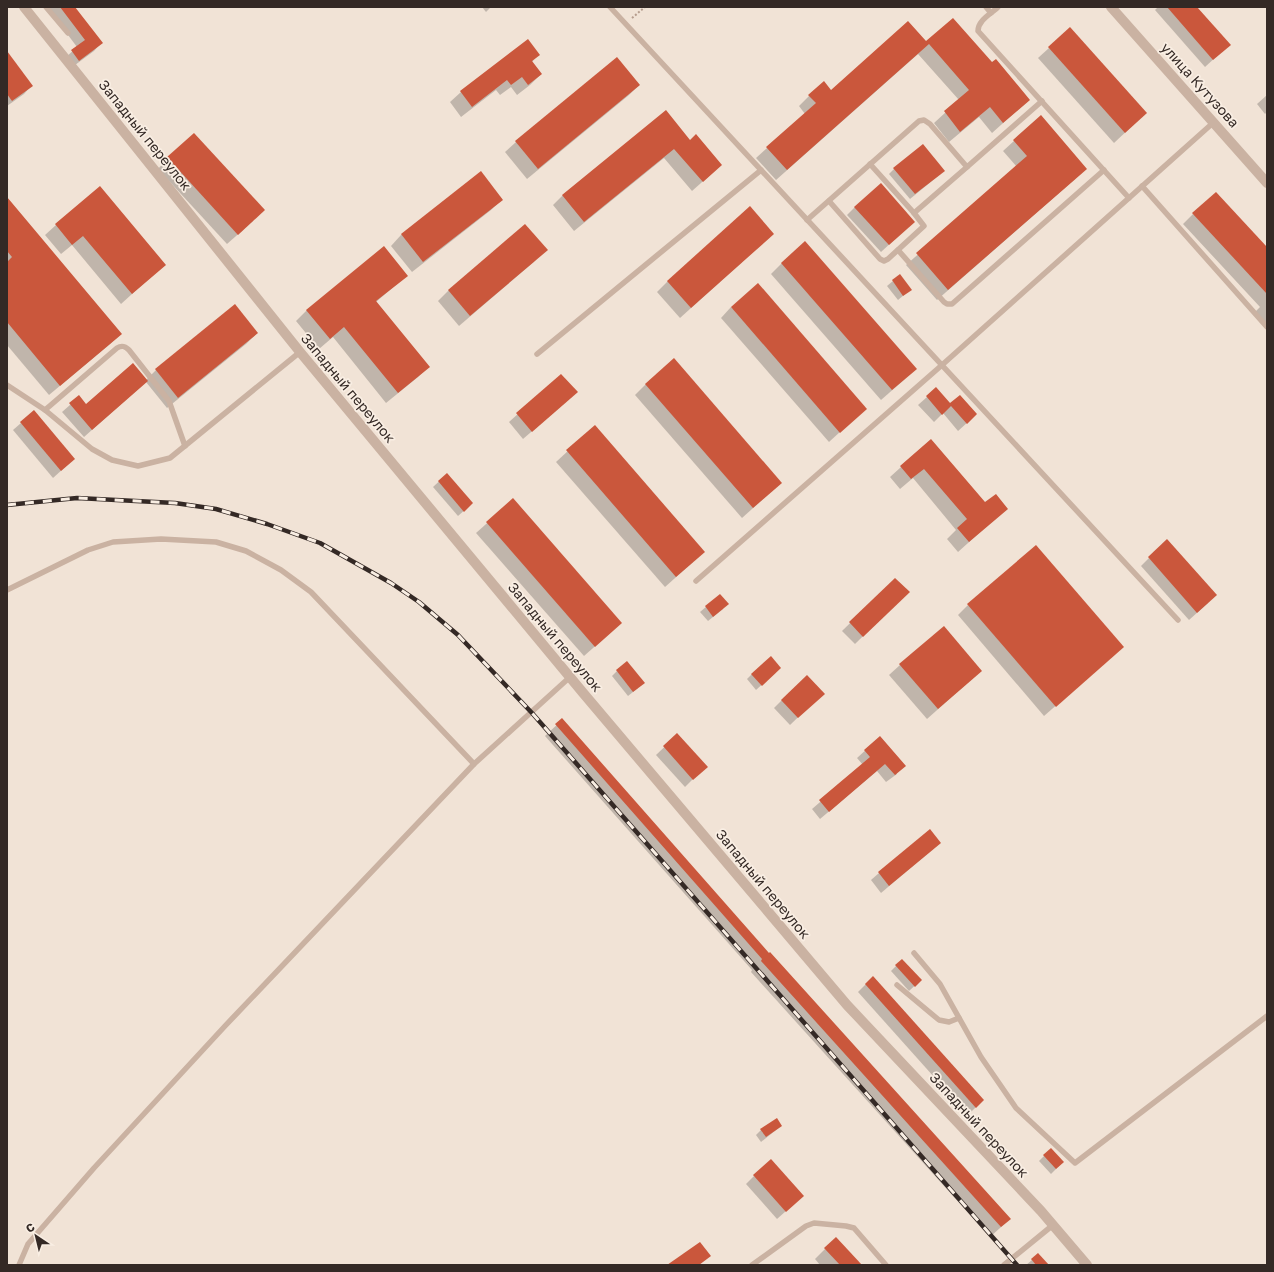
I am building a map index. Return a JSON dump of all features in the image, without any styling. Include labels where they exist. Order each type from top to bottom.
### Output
[{"type":"street","name":"Западный переулок","points":[[24,7],[300,352],[570,677],[848,1005],[1053,1225],[1087,1265]]},
{"type":"street","name":"улица Кутузова","points":[[1111,7],[1267,183]]},
{"type":"lane","points":[[46,7],[68,33]]},
{"type":"lane","points":[[610,7],[1178,620]]},
{"type":"lane","points":[[986,7],[991,13]]},
{"type":"lane","points":[[998,7],[978,26],[978,31],[1129,198]]},
{"type":"lane","points":[[914,212],[1042,101]]},
{"type":"lane","points":[[807,220],[919,121],[924,120],[930,124],[966,167]]},
{"type":"lane","points":[[696,581],[942,365],[1214,122]]},
{"type":"lane","points":[[829,201],[880,259],[884,261],[888,259],[898,250],[924,226],[914,212],[870,164]]},
{"type":"lane","points":[[537,354],[761,170]]},
{"type":"lane","points":[[898,250],[944,302],[947,304],[952,304],[1104,170]]},
{"type":"lane","points":[[1142,186],[1267,327]]},
{"type":"lane","points":[[44,410],[116,348],[120,346],[125,347],[129,350],[169,401],[184,446]]},
{"type":"lane","points":[[7,385],[44,410],[92,449],[112,460],[138,466],[170,458],[300,352]]},
{"type":"lane","points":[[7,590],[88,550],[113,542],[161,539],[216,542],[246,551],[282,570],[311,592],[474,764]]},
{"type":"lane","points":[[19,1265],[28,1244],[94,1168],[225,1026],[474,764],[570,677]]},
{"type":"lane","points":[[914,953],[940,984],[981,1057],[1016,1108],[1075,1163],[1267,1016]]},
{"type":"lane","points":[[898,985],[939,1020],[949,1022],[959,1018]]},
{"type":"lane","points":[[752,1265],[806,1226],[814,1222],[854,1228],[886,1265]]},
{"type":"lane","points":[[1004,1265],[1053,1225]]},
{"type":"path","points":[[625,24],[645,7]]},
{"type":"building","points":[[60,7],[75,7],[103,43],[79,61],[71,50],[85,40]]},
{"type":"building","points":[[1167,7],[1197,7],[1231,45],[1213,60]]},
{"type":"building","points":[[953,18],[992,62],[996,59],[1030,100],[1003,123],[990,107],[960,132],[944,111],[969,90],[929,44],[787,170],[766,147],[816,103],[808,95],[824,81],[831,90],[908,21],[926,41]]},
{"type":"building","points":[[1070,27],[1147,113],[1125,133],[1048,47]]},
{"type":"building","points":[[528,39],[540,55],[532,61],[542,74],[528,85],[522,77],[511,85],[507,80],[472,107],[460,91]]},
{"type":"building","points":[[7,51],[33,86],[12,101],[7,94]]},
{"type":"building","points":[[617,57],[640,85],[538,169],[515,141]]},
{"type":"building","points":[[666,110],[690,140],[696,134],[722,165],[703,182],[674,149],[584,222],[562,195]]},
{"type":"building","points":[[1041,115],[1087,169],[948,290],[916,253],[1027,156],[1013,140]]},
{"type":"building","points":[[194,133],[265,210],[238,235],[167,157]]},
{"type":"building","points":[[923,144],[945,171],[915,194],[893,168]]},
{"type":"building","points":[[481,171],[503,200],[423,262],[401,234]]},
{"type":"building","points":[[881,183],[915,222],[889,245],[854,207]]},
{"type":"building","points":[[100,186],[166,265],[132,294],[83,236],[72,245],[55,224]]},
{"type":"building","points":[[1216,192],[1267,247],[1267,294],[1192,213]]},
{"type":"building","points":[[7,197],[122,334],[60,386],[7,322],[7,262],[12,257],[7,251]]},
{"type":"building","points":[[750,206],[774,234],[691,308],[667,281]]},
{"type":"building","points":[[525,224],[548,250],[470,316],[448,290]]},
{"type":"building","points":[[805,241],[917,369],[892,390],[781,263]]},
{"type":"building","points":[[384,246],[408,276],[376,301],[430,367],[398,393],[344,327],[330,339],[306,310]]},
{"type":"building","points":[[900,274],[912,290],[903,296],[892,280]]},
{"type":"building","points":[[758,283],[867,409],[840,433],[731,307]]},
{"type":"building","points":[[235,304],[258,333],[178,398],[155,369]]},
{"type":"building","points":[[674,358],[782,483],[753,508],[645,384]]},
{"type":"building","points":[[133,363],[148,381],[92,430],[69,403],[79,395],[86,404]]},
{"type":"building","points":[[561,374],[578,392],[532,432],[516,413]]},
{"type":"building","points":[[936,387],[950,403],[960,395],[977,414],[967,424],[951,406],[942,415],[926,396]]},
{"type":"building","points":[[34,410],[75,459],[61,471],[20,422]]},
{"type":"building","points":[[595,425],[705,552],[676,577],[566,450]]},
{"type":"building","points":[[931,439],[985,502],[996,494],[1008,509],[969,542],[957,528],[967,519],[924,469],[911,479],[900,466]]},
{"type":"building","points":[[447,473],[473,503],[464,512],[438,481]]},
{"type":"building","points":[[513,498],[622,623],[595,647],[486,522]]},
{"type":"building","points":[[1167,539],[1217,595],[1197,613],[1148,557]]},
{"type":"building","points":[[1036,545],[1124,647],[1056,707],[967,604]]},
{"type":"building","points":[[895,578],[910,592],[863,637],[849,622]]},
{"type":"building","points":[[720,594],[729,604],[713,617],[705,606]]},
{"type":"building","points":[[944,626],[982,671],[938,709],[899,664]]},
{"type":"building","points":[[771,656],[781,668],[762,686],[751,674]]},
{"type":"building","points":[[627,661],[645,683],[633,692],[616,670]]},
{"type":"building","points":[[807,675],[825,694],[798,718],[781,700]]},
{"type":"building","points":[[562,718],[769,953],[770,952],[1011,1219],[1001,1227],[761,961],[762,959],[555,724]]},
{"type":"building","points":[[677,733],[708,767],[693,780],[663,746]]},
{"type":"building","points":[[880,736],[906,766],[895,775],[885,764],[829,812],[819,800],[870,757],[864,750]]},
{"type":"building","points":[[930,829],[941,843],[889,886],[878,872]]},
{"type":"building","points":[[902,959],[922,980],[915,987],[895,965]]},
{"type":"building","points":[[873,976],[984,1100],[976,1108],[865,984]]},
{"type":"building","points":[[777,1118],[782,1126],[766,1137],[760,1129]]},
{"type":"building","points":[[1051,1148],[1064,1162],[1056,1169],[1043,1155]]},
{"type":"building","points":[[771,1159],[804,1196],[786,1212],[753,1175]]},
{"type":"building","points":[[836,1237],[862,1265],[840,1265],[824,1248]]},
{"type":"building","points":[[700,1242],[711,1256],[699,1265],[667,1265]]},
{"type":"building","points":[[1038,1253],[1049,1265],[1036,1265],[1031,1259]]},
{"type":"railway","points":[[7,505],[77,498],[175,503],[216,509],[267,524],[320,543],[391,583],[419,602],[458,635],[532,713],[1017,1265]]}]
